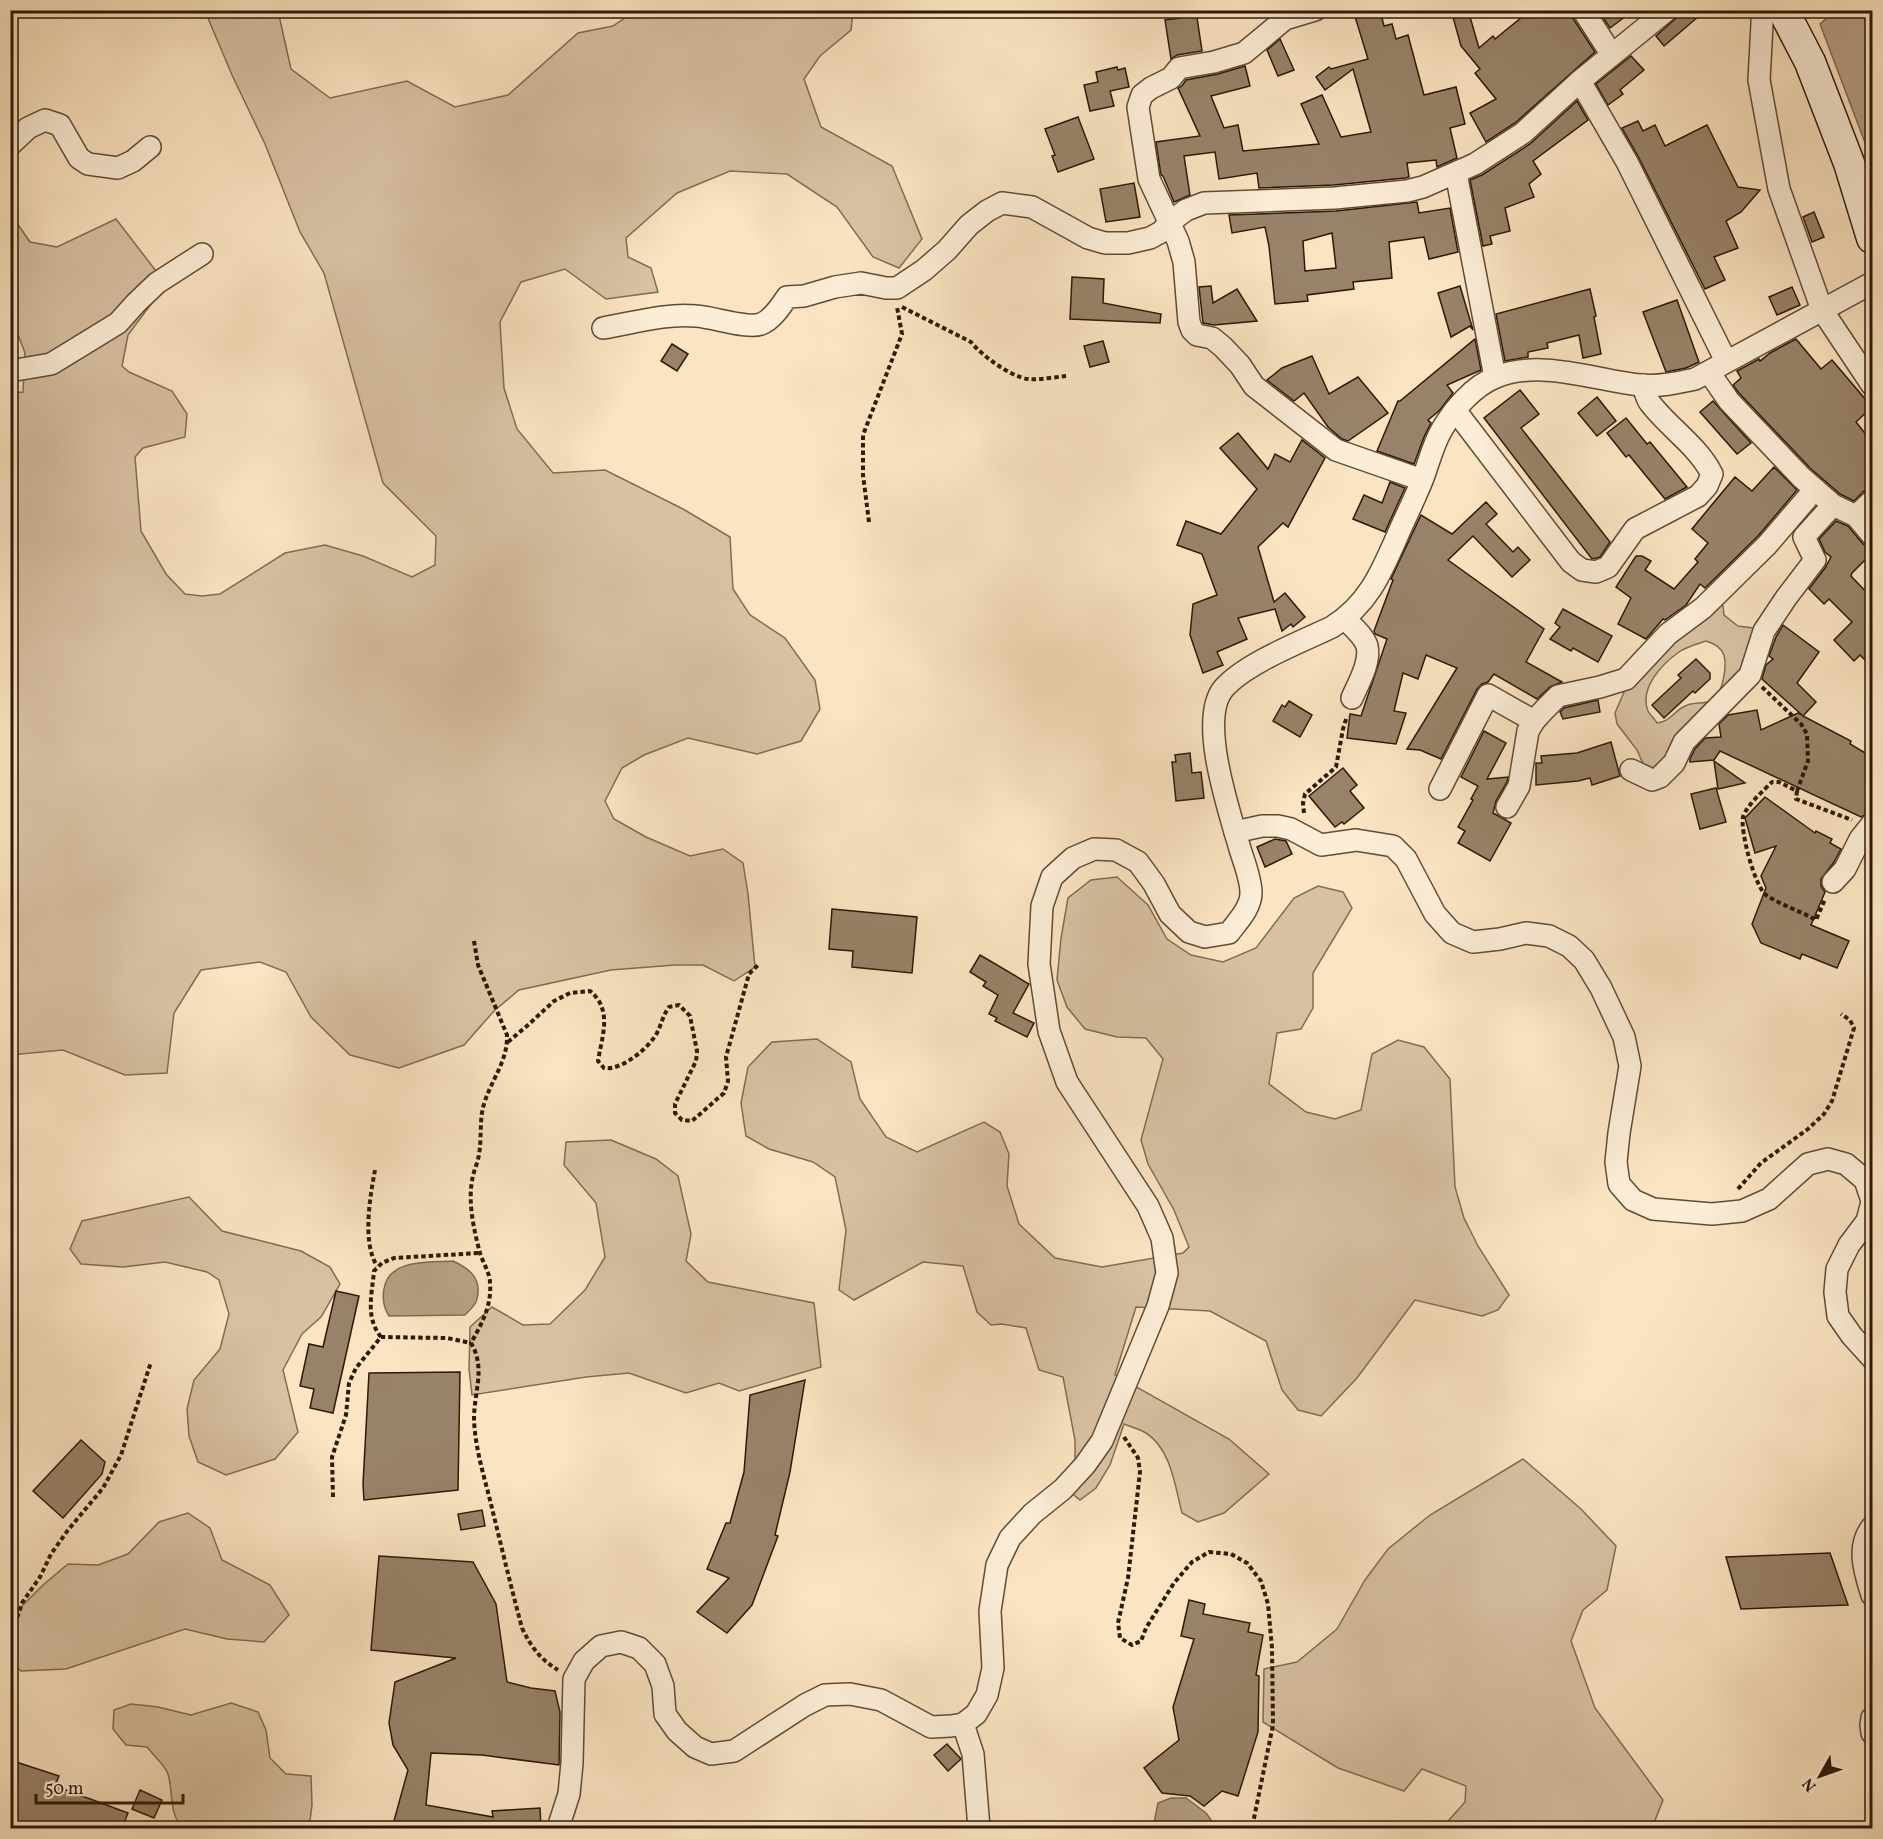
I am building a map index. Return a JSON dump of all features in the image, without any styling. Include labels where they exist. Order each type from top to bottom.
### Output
[{"type":"main road","points":[[1783,10],[1809,62],[1849,163],[1872,238]]},
{"type":"street","points":[[1315,10],[1285,19],[1244,53],[1214,62],[1179,68],[1171,78],[1142,95],[1138,107],[1149,180],[1178,241],[1184,262],[1188,322],[1192,330],[1197,335],[1212,338],[1240,365],[1254,386],[1336,450],[1422,480]]},
{"type":"street","points":[[1583,10],[1612,55]]},
{"type":"street","points":[[603,328],[670,316],[695,315],[746,325],[762,324],[773,315],[787,297],[804,296],[861,282],[886,288],[897,288],[924,270],[947,250],[969,225],[1002,203],[1032,207],[1088,238],[1105,243],[1128,243],[1150,238],[1161,232],[1186,210],[1204,204],[1335,198],[1407,191],[1423,187],[1475,164],[1522,133],[1580,81],[1667,10]]},
{"type":"street","points":[[1761,10],[1759,80],[1779,189],[1822,310],[1872,385]]},
{"type":"street","points":[[1580,81],[1627,162],[1717,366],[1729,401],[1801,477],[1833,505],[1856,516],[1872,535]]},
{"type":"street","points":[[10,145],[28,128],[45,120],[60,125],[79,158],[88,164],[118,168],[133,161],[150,147]]},
{"type":"street","points":[[1456,173],[1495,377]]},
{"type":"street","points":[[10,370],[51,364],[66,355],[118,323],[157,284],[202,254]]},
{"type":"street","points":[[558,1828],[569,1794],[574,1679],[584,1661],[601,1646],[621,1642],[639,1648],[655,1664],[663,1686],[665,1714],[677,1731],[695,1748],[711,1754],[734,1751],[805,1705],[825,1695],[850,1694],[881,1700],[931,1727],[963,1724],[976,1714],[987,1695],[993,1668],[990,1611],[997,1565],[1010,1538],[1032,1514],[1063,1489],[1085,1465],[1102,1441],[1158,1306],[1167,1273],[1162,1238],[1148,1206],[1067,1082],[1049,1030],[1039,964],[1042,906],[1052,877],[1073,858],[1094,849],[1116,850],[1138,862],[1154,884],[1170,914],[1189,932],[1205,938],[1229,933],[1244,914],[1251,895],[1246,869],[1219,776],[1215,710],[1223,690],[1244,671],[1345,619],[1358,607],[1383,568],[1422,480],[1440,431],[1472,392],[1495,377],[1526,369],[1643,385],[1678,383],[1695,379],[1872,283]]},
{"type":"street","points":[[1455,410],[1571,562],[1582,570],[1596,573],[1608,567],[1635,529],[1698,496],[1707,486],[1712,474],[1698,452],[1648,401],[1643,385]]},
{"type":"street","points":[[1508,807],[1519,786],[1528,731],[1534,721],[1558,696],[1626,679],[1668,634],[1703,608],[1767,545],[1815,489]]},
{"type":"street","points":[[1856,516],[1872,501]]},
{"type":"street","points":[[1631,770],[1652,780],[1660,777],[1674,763],[1684,742],[1750,675],[1764,631],[1815,560],[1804,537],[1833,505]]},
{"type":"street","points":[[1345,619],[1367,646],[1367,660],[1352,698]]},
{"type":"street","points":[[1440,789],[1488,695],[1534,721]]},
{"type":"street","points":[[1833,882],[1845,868],[1860,839],[1871,825]]},
{"type":"street","points":[[1235,832],[1262,826],[1278,826],[1291,829],[1321,845],[1356,840],[1393,846],[1406,859],[1435,914],[1452,933],[1473,942],[1526,933],[1549,936],[1569,946],[1584,960],[1601,988],[1624,1038],[1630,1066],[1619,1133],[1617,1162],[1619,1184],[1633,1200],[1653,1209],[1712,1214],[1742,1210],[1769,1199],[1808,1164],[1828,1159],[1846,1164],[1865,1180],[1872,1201],[1867,1221],[1849,1245],[1837,1269],[1835,1292],[1838,1316],[1872,1358]]},
{"type":"street","points":[[1872,1527],[1867,1533],[1862,1555],[1872,1595]]},
{"type":"street","points":[[1872,1718],[1872,1733]]},
{"type":"street","points":[[963,1724],[973,1754],[979,1828]]},
{"type":"path","points":[[869,522],[863,474],[863,435],[902,334],[897,303],[917,316],[971,342],[977,349],[1012,373],[1028,379],[1067,376]]},
{"type":"path","points":[[1750,675],[1801,724],[1807,734],[1808,761],[1796,799],[1871,825]]},
{"type":"path","points":[[1299,819],[1304,814],[1305,794],[1336,767],[1352,698]]},
{"type":"path","points":[[1797,790],[1779,782],[1772,782],[1743,816],[1743,832],[1754,878],[1764,894],[1816,920],[1833,882]]},
{"type":"path","points":[[471,1343],[483,1322],[489,1304],[490,1283],[480,1253],[474,1221],[472,1181],[479,1153],[483,1106],[501,1068],[507,1042],[507,1035],[478,964],[474,941]]},
{"type":"path","points":[[507,1042],[554,1001],[570,993],[590,991],[598,998],[604,1014],[598,1061],[604,1068],[610,1069],[625,1064],[642,1050],[657,1033],[662,1016],[669,1007],[679,1005],[690,1016],[697,1051],[696,1061],[675,1104],[675,1113],[682,1120],[692,1122],[724,1093],[728,1081],[726,1057],[749,974],[759,964]]},
{"type":"path","points":[[1728,1195],[1739,1189],[1761,1163],[1808,1129],[1824,1114],[1832,1101],[1854,1028],[1850,1020],[1841,1014]]},
{"type":"path","points":[[375,1170],[370,1198],[370,1232],[371,1256],[377,1266]]},
{"type":"path","points":[[480,1253],[394,1258],[377,1266],[374,1271],[371,1314],[373,1327],[381,1336],[447,1338],[471,1343],[476,1351],[479,1366],[479,1383],[474,1404],[477,1447],[522,1628],[530,1646],[540,1658],[574,1679]]},
{"type":"path","points":[[333,1497],[332,1457],[346,1415],[349,1383],[356,1368],[381,1336]]},
{"type":"path","points":[[10,1639],[22,1603],[40,1577],[51,1554],[103,1488],[121,1455],[151,1362]]},
{"type":"path","points":[[1108,1427],[1126,1438],[1138,1458],[1140,1472],[1128,1578],[1118,1623],[1120,1638],[1132,1645],[1141,1641],[1174,1582],[1192,1562],[1209,1552],[1231,1554],[1247,1563],[1261,1581],[1268,1604],[1272,1648],[1273,1725],[1252,1828]]},
{"type":"shaded area","points":[[205,11],[278,11],[291,69],[330,98],[407,81],[455,107],[508,95],[578,33],[613,26],[635,11],[853,11],[851,30],[820,56],[804,79],[821,127],[892,166],[922,239],[899,268],[873,257],[837,207],[787,174],[730,171],[677,193],[626,238],[628,257],[651,268],[658,292],[606,299],[565,269],[521,282],[500,322],[504,388],[517,429],[553,473],[605,470],[683,509],[730,537],[733,589],[750,615],[785,638],[815,680],[820,709],[801,741],[757,754],[688,738],[644,755],[622,768],[605,801],[614,819],[646,837],[690,856],[723,849],[743,863],[755,967],[734,981],[703,965],[675,965],[611,970],[519,990],[494,1011],[464,1045],[399,1068],[350,1055],[311,1017],[286,972],[260,962],[201,970],[174,1013],[167,1073],[125,1075],[63,1050],[11,1055],[10,393],[23,392],[25,353],[11,316],[10,213],[30,242],[57,247],[116,219],[156,271],[154,300],[128,335],[122,366],[129,372],[172,391],[187,414],[185,437],[143,448],[135,457],[141,531],[166,574],[185,594],[202,596],[220,594],[285,553],[325,545],[363,556],[412,577],[435,565],[436,536],[383,483],[324,273],[300,232],[265,144]]},
{"type":"shaded area","points":[[1835,11],[1872,11],[1872,161],[1820,24]]},
{"type":"shaded area","points":[[1717,602],[1723,606],[1724,615],[1738,626],[1753,628],[1755,641],[1748,671],[1653,771],[1644,766],[1637,750],[1617,724],[1615,713],[1627,685]],"holes":[[[1706,641],[1716,646],[1724,655],[1724,672],[1719,691],[1713,700],[1685,706],[1665,721],[1657,723],[1648,711],[1646,702],[1649,685],[1659,670],[1679,652]]]},
{"type":"shaded area","points":[[1117,877],[1148,905],[1167,939],[1191,955],[1223,962],[1256,948],[1294,898],[1318,886],[1343,892],[1352,908],[1313,973],[1313,1008],[1301,1029],[1277,1033],[1269,1084],[1306,1112],[1335,1119],[1361,1110],[1372,1054],[1398,1040],[1424,1047],[1450,1079],[1455,1187],[1464,1218],[1478,1246],[1509,1295],[1498,1310],[1482,1316],[1415,1300],[1357,1378],[1321,1416],[1298,1410],[1282,1390],[1266,1341],[1210,1311],[1136,1307],[1115,1375],[1229,1439],[1269,1474],[1224,1513],[1198,1522],[1182,1513],[1171,1469],[1161,1448],[1146,1433],[1124,1424],[1110,1465],[1096,1488],[1080,1500],[1058,1482],[1075,1459],[1075,1440],[1063,1377],[1039,1370],[1026,1328],[1002,1324],[991,1325],[977,1312],[963,1266],[923,1262],[854,1300],[839,1290],[846,1230],[835,1177],[813,1162],[769,1149],[746,1136],[741,1103],[748,1067],[772,1042],[817,1039],[851,1062],[860,1099],[886,1137],[917,1152],[984,1122],[1000,1132],[1009,1154],[1007,1186],[1019,1224],[1055,1258],[1102,1267],[1183,1253],[1189,1247],[1174,1210],[1148,1164],[1141,1140],[1163,1059],[1146,1038],[1117,1037],[1085,1029],[1067,1007],[1057,980],[1068,898],[1091,880]]},
{"type":"shaded area","points":[[611,1140],[656,1159],[678,1176],[691,1234],[686,1261],[708,1282],[814,1303],[821,1367],[739,1391],[719,1383],[686,1393],[629,1373],[586,1377],[472,1395],[469,1369],[470,1327],[492,1307],[523,1325],[550,1324],[585,1290],[605,1257],[596,1203],[564,1165],[566,1142]]},
{"type":"shaded area","points":[[189,1197],[222,1231],[301,1251],[330,1267],[340,1284],[321,1317],[302,1334],[283,1370],[298,1432],[275,1459],[226,1475],[198,1462],[189,1436],[187,1409],[194,1380],[220,1349],[229,1314],[219,1280],[207,1272],[165,1262],[123,1267],[81,1264],[70,1249],[82,1221]]},
{"type":"shaded area","points":[[453,1261],[465,1267],[473,1275],[478,1285],[476,1301],[465,1315],[389,1316],[383,1293],[387,1279],[394,1272],[411,1264]]},
{"type":"shaded area","points":[[1523,1459],[1581,1509],[1616,1546],[1607,1590],[1583,1610],[1571,1641],[1595,1708],[1663,1800],[1652,1828],[1442,1828],[1465,1802],[1466,1786],[1422,1769],[1404,1791],[1338,1768],[1263,1722],[1264,1669],[1297,1662],[1337,1629],[1365,1580],[1388,1549],[1430,1515]]},
{"type":"shaded area","points":[[188,1513],[210,1528],[222,1560],[270,1585],[289,1615],[264,1642],[227,1639],[185,1629],[66,1669],[21,1671],[11,1662],[11,1617],[43,1585],[68,1564],[98,1565],[128,1554],[159,1522]]},
{"type":"shaded area","points":[[231,1703],[258,1712],[266,1730],[270,1758],[286,1774],[311,1776],[312,1805],[309,1828],[183,1828],[175,1817],[170,1780],[164,1767],[147,1747],[126,1745],[113,1729],[114,1710],[131,1704],[158,1707],[191,1715]]},
{"type":"shaded area","points":[[1171,1798],[1186,1798],[1206,1813],[1217,1828],[1153,1828],[1158,1803]]},
{"type":"building","points":[[1353,10],[1380,10],[1384,26],[1392,24],[1396,39],[1408,35],[1424,95],[1456,87],[1465,124],[1450,128],[1457,158],[1437,167],[1436,160],[1407,163],[1409,177],[1405,178],[1334,185],[1259,188],[1257,173],[1219,179],[1215,152],[1184,156],[1190,195],[1174,202],[1161,175],[1156,142],[1200,136],[1178,88],[1186,80],[1245,66],[1250,86],[1211,96],[1224,128],[1238,125],[1243,151],[1319,144],[1301,104],[1322,95],[1341,137],[1371,132],[1353,69],[1325,90],[1316,77],[1329,67],[1331,69],[1368,59]]},
{"type":"building","points":[[1451,10],[1468,10],[1479,48],[1493,36],[1495,39],[1522,17],[1519,10],[1570,10],[1572,17],[1595,52],[1515,123],[1486,142],[1470,113],[1496,99],[1475,73],[1480,69],[1461,46]]},
{"type":"building","points":[[1598,10],[1634,10],[1610,28]]},
{"type":"building","points":[[1679,10],[1706,10],[1664,46],[1656,36],[1675,19]]},
{"type":"building","points":[[1196,11],[1202,51],[1177,55],[1171,59],[1165,20],[1180,18],[1179,13]]},
{"type":"building","points":[[1280,39],[1294,70],[1278,76],[1267,50]]},
{"type":"building","points":[[1631,56],[1644,70],[1620,90],[1623,94],[1608,105],[1596,84]]},
{"type":"building","points":[[1117,67],[1118,70],[1125,68],[1129,87],[1110,91],[1114,106],[1090,111],[1084,85],[1098,82],[1096,72]]},
{"type":"building","points":[[1577,101],[1588,120],[1533,161],[1541,174],[1529,184],[1534,197],[1505,208],[1510,231],[1490,236],[1492,244],[1483,246],[1470,180],[1482,175],[1530,144]]},
{"type":"building","points":[[1078,117],[1094,159],[1058,172],[1052,156],[1055,155],[1045,129]]},
{"type":"building","points":[[1638,121],[1643,131],[1655,125],[1665,146],[1707,125],[1738,187],[1760,190],[1741,212],[1726,221],[1738,248],[1714,257],[1725,280],[1705,289],[1622,128]]},
{"type":"building","points":[[1134,183],[1140,217],[1106,222],[1100,189]]},
{"type":"building","points":[[1417,202],[1419,213],[1450,208],[1458,252],[1429,259],[1424,237],[1389,242],[1392,278],[1353,282],[1354,289],[1307,295],[1308,301],[1275,304],[1265,227],[1232,233],[1229,215],[1336,211]],"holes":[[[1332,233],[1336,268],[1305,271],[1303,241]]]},
{"type":"building","points":[[1814,212],[1824,237],[1812,242],[1803,217]]},
{"type":"building","points":[[1072,277],[1104,279],[1103,303],[1161,314],[1160,323],[1070,319]]},
{"type":"building","points":[[1211,286],[1213,303],[1237,289],[1257,321],[1214,325],[1203,323],[1199,287]]},
{"type":"building","points":[[1460,286],[1473,330],[1470,326],[1451,337],[1438,293]]},
{"type":"building","points":[[1792,287],[1800,305],[1777,315],[1769,297]]},
{"type":"building","points":[[1590,289],[1601,354],[1583,358],[1579,335],[1547,343],[1548,348],[1528,352],[1528,357],[1505,361],[1496,314]]},
{"type":"building","points":[[1677,300],[1699,362],[1686,368],[1666,372],[1643,312]]},
{"type":"building","points":[[1475,339],[1481,370],[1447,385],[1453,393],[1439,411],[1428,420],[1431,423],[1414,464],[1377,451],[1398,401]]},
{"type":"building","points":[[1796,339],[1821,369],[1832,360],[1872,407],[1856,422],[1872,442],[1872,489],[1864,491],[1854,501],[1840,494],[1810,468],[1733,385],[1741,378],[1737,371],[1759,359],[1760,361]]},
{"type":"building","points":[[1103,341],[1109,362],[1090,367],[1084,346]]},
{"type":"building","points":[[672,344],[688,354],[677,371],[661,361]]},
{"type":"building","points":[[1312,356],[1329,394],[1358,377],[1388,413],[1348,441],[1342,439],[1328,427],[1304,393],[1294,401],[1267,380],[1282,368]]},
{"type":"building","points":[[1520,390],[1539,414],[1521,428],[1610,542],[1600,557],[1592,559],[1484,418]]},
{"type":"building","points":[[1597,397],[1616,421],[1597,436],[1578,413]]},
{"type":"building","points":[[1713,401],[1751,443],[1737,454],[1700,412]]},
{"type":"building","points":[[1626,418],[1647,444],[1650,442],[1687,487],[1665,499],[1629,455],[1626,457],[1607,433]]},
{"type":"building","points":[[1238,433],[1268,469],[1275,454],[1290,462],[1302,440],[1325,458],[1288,527],[1283,523],[1258,547],[1274,602],[1285,593],[1305,617],[1293,627],[1291,624],[1282,631],[1275,609],[1238,618],[1247,639],[1217,652],[1223,665],[1203,673],[1190,635],[1193,604],[1217,595],[1202,554],[1177,545],[1186,521],[1221,534],[1257,489],[1220,448]]},
{"type":"building","points":[[1774,467],[1797,490],[1758,536],[1705,588],[1700,584],[1686,605],[1665,620],[1663,619],[1646,639],[1618,624],[1631,598],[1616,587],[1636,556],[1642,556],[1651,561],[1645,570],[1674,589],[1698,562],[1695,559],[1708,543],[1692,529],[1735,477],[1752,491]]},
{"type":"building","points":[[1390,482],[1405,488],[1385,532],[1353,519],[1364,495],[1382,503]]},
{"type":"building","points":[[1486,502],[1497,514],[1486,524],[1513,552],[1518,547],[1530,560],[1512,577],[1473,536],[1448,560],[1544,629],[1526,662],[1562,682],[1550,687],[1537,699],[1494,674],[1488,682],[1477,689],[1441,759],[1420,750],[1407,749],[1457,668],[1426,655],[1418,679],[1403,673],[1394,711],[1406,713],[1396,744],[1347,738],[1350,714],[1361,716],[1387,639],[1375,634],[1374,631],[1393,580],[1391,579],[1421,515],[1452,534]]},
{"type":"building","points":[[1836,521],[1848,526],[1863,544],[1872,547],[1872,553],[1851,576],[1872,598],[1872,667],[1860,655],[1854,661],[1834,640],[1852,622],[1829,599],[1824,604],[1809,589],[1831,557],[1825,552],[1819,539]]},
{"type":"building","points":[[1563,609],[1612,636],[1598,662],[1573,648],[1571,651],[1550,639],[1560,627],[1555,623]]},
{"type":"building","points":[[1783,625],[1819,652],[1797,683],[1816,702],[1803,716],[1851,741],[1850,744],[1872,757],[1872,807],[1870,812],[1861,817],[1720,751],[1714,760],[1690,762],[1695,749],[1705,738],[1721,737],[1719,724],[1728,715],[1757,710],[1761,730],[1798,713],[1802,715],[1762,679],[1766,665],[1773,659],[1769,656]]},
{"type":"building","points":[[1696,659],[1710,673],[1710,679],[1695,693],[1693,691],[1664,718],[1652,705],[1681,678],[1678,675]]},
{"type":"building","points":[[1598,700],[1600,712],[1563,719],[1560,712],[1564,708]]},
{"type":"building","points":[[1289,701],[1312,715],[1300,737],[1273,721],[1282,705],[1285,707]]},
{"type":"building","points":[[1484,731],[1506,743],[1487,779],[1508,777],[1496,801],[1493,813],[1511,823],[1490,861],[1458,843],[1465,831],[1458,827],[1478,786],[1461,777]]},
{"type":"building","points":[[1611,742],[1620,776],[1592,785],[1590,778],[1536,785],[1536,763],[1542,763],[1541,756],[1577,753]]},
{"type":"building","points":[[1190,753],[1192,773],[1201,772],[1204,798],[1176,801],[1172,762],[1176,762],[1175,755]]},
{"type":"building","points":[[1714,761],[1745,783],[1718,789]]},
{"type":"building","points":[[1343,768],[1357,785],[1350,791],[1364,808],[1344,824],[1342,822],[1335,827],[1309,796]]},
{"type":"building","points":[[1716,788],[1726,822],[1700,829],[1691,794]]},
{"type":"building","points":[[1765,797],[1815,833],[1816,831],[1832,839],[1830,843],[1841,849],[1821,879],[1821,886],[1825,892],[1811,925],[1849,941],[1837,968],[1802,954],[1800,959],[1761,943],[1752,924],[1766,888],[1761,876],[1776,846],[1755,853],[1745,818]]},
{"type":"building","points":[[1275,839],[1286,841],[1292,854],[1265,867],[1257,847]]},
{"type":"building","points":[[832,909],[917,917],[912,973],[852,967],[853,951],[829,949]]},
{"type":"building","points":[[980,955],[1029,984],[1013,1013],[1034,1023],[1027,1037],[995,1021],[997,1018],[989,1014],[998,995],[983,986],[986,982],[970,972]]},
{"type":"building","points":[[336,1291],[359,1296],[333,1413],[310,1408],[314,1389],[300,1386],[309,1344],[323,1347]]},
{"type":"building","points":[[460,1372],[458,1490],[364,1500],[369,1373]]},
{"type":"building","points":[[805,1380],[790,1472],[775,1535],[778,1536],[752,1605],[727,1633],[697,1612],[729,1578],[707,1569],[726,1523],[730,1523],[744,1472],[750,1395]]},
{"type":"building","points":[[81,1440],[105,1462],[102,1474],[63,1518],[33,1491]]},
{"type":"building","points":[[482,1510],[485,1526],[461,1530],[458,1514]]},
{"type":"building","points":[[1830,1553],[1848,1605],[1741,1609],[1726,1557]]},
{"type":"building","points":[[379,1556],[473,1562],[496,1604],[507,1682],[555,1691],[560,1712],[559,1765],[482,1755],[431,1753],[426,1805],[493,1817],[492,1811],[540,1808],[541,1828],[392,1828],[408,1770],[393,1745],[389,1723],[395,1682],[456,1658],[371,1650]]},
{"type":"building","points":[[1189,1600],[1205,1604],[1203,1614],[1250,1623],[1248,1632],[1263,1635],[1256,1675],[1259,1676],[1258,1732],[1238,1796],[1222,1791],[1204,1806],[1190,1796],[1162,1793],[1144,1768],[1179,1740],[1173,1707],[1194,1639],[1181,1636]]},
{"type":"building","points":[[947,1744],[961,1759],[948,1771],[934,1755]]},
{"type":"building","points":[[10,1760],[59,1776],[55,1786],[128,1813],[122,1828],[10,1828]]},
{"type":"building","points":[[140,1790],[162,1800],[154,1818],[132,1809]]}]
